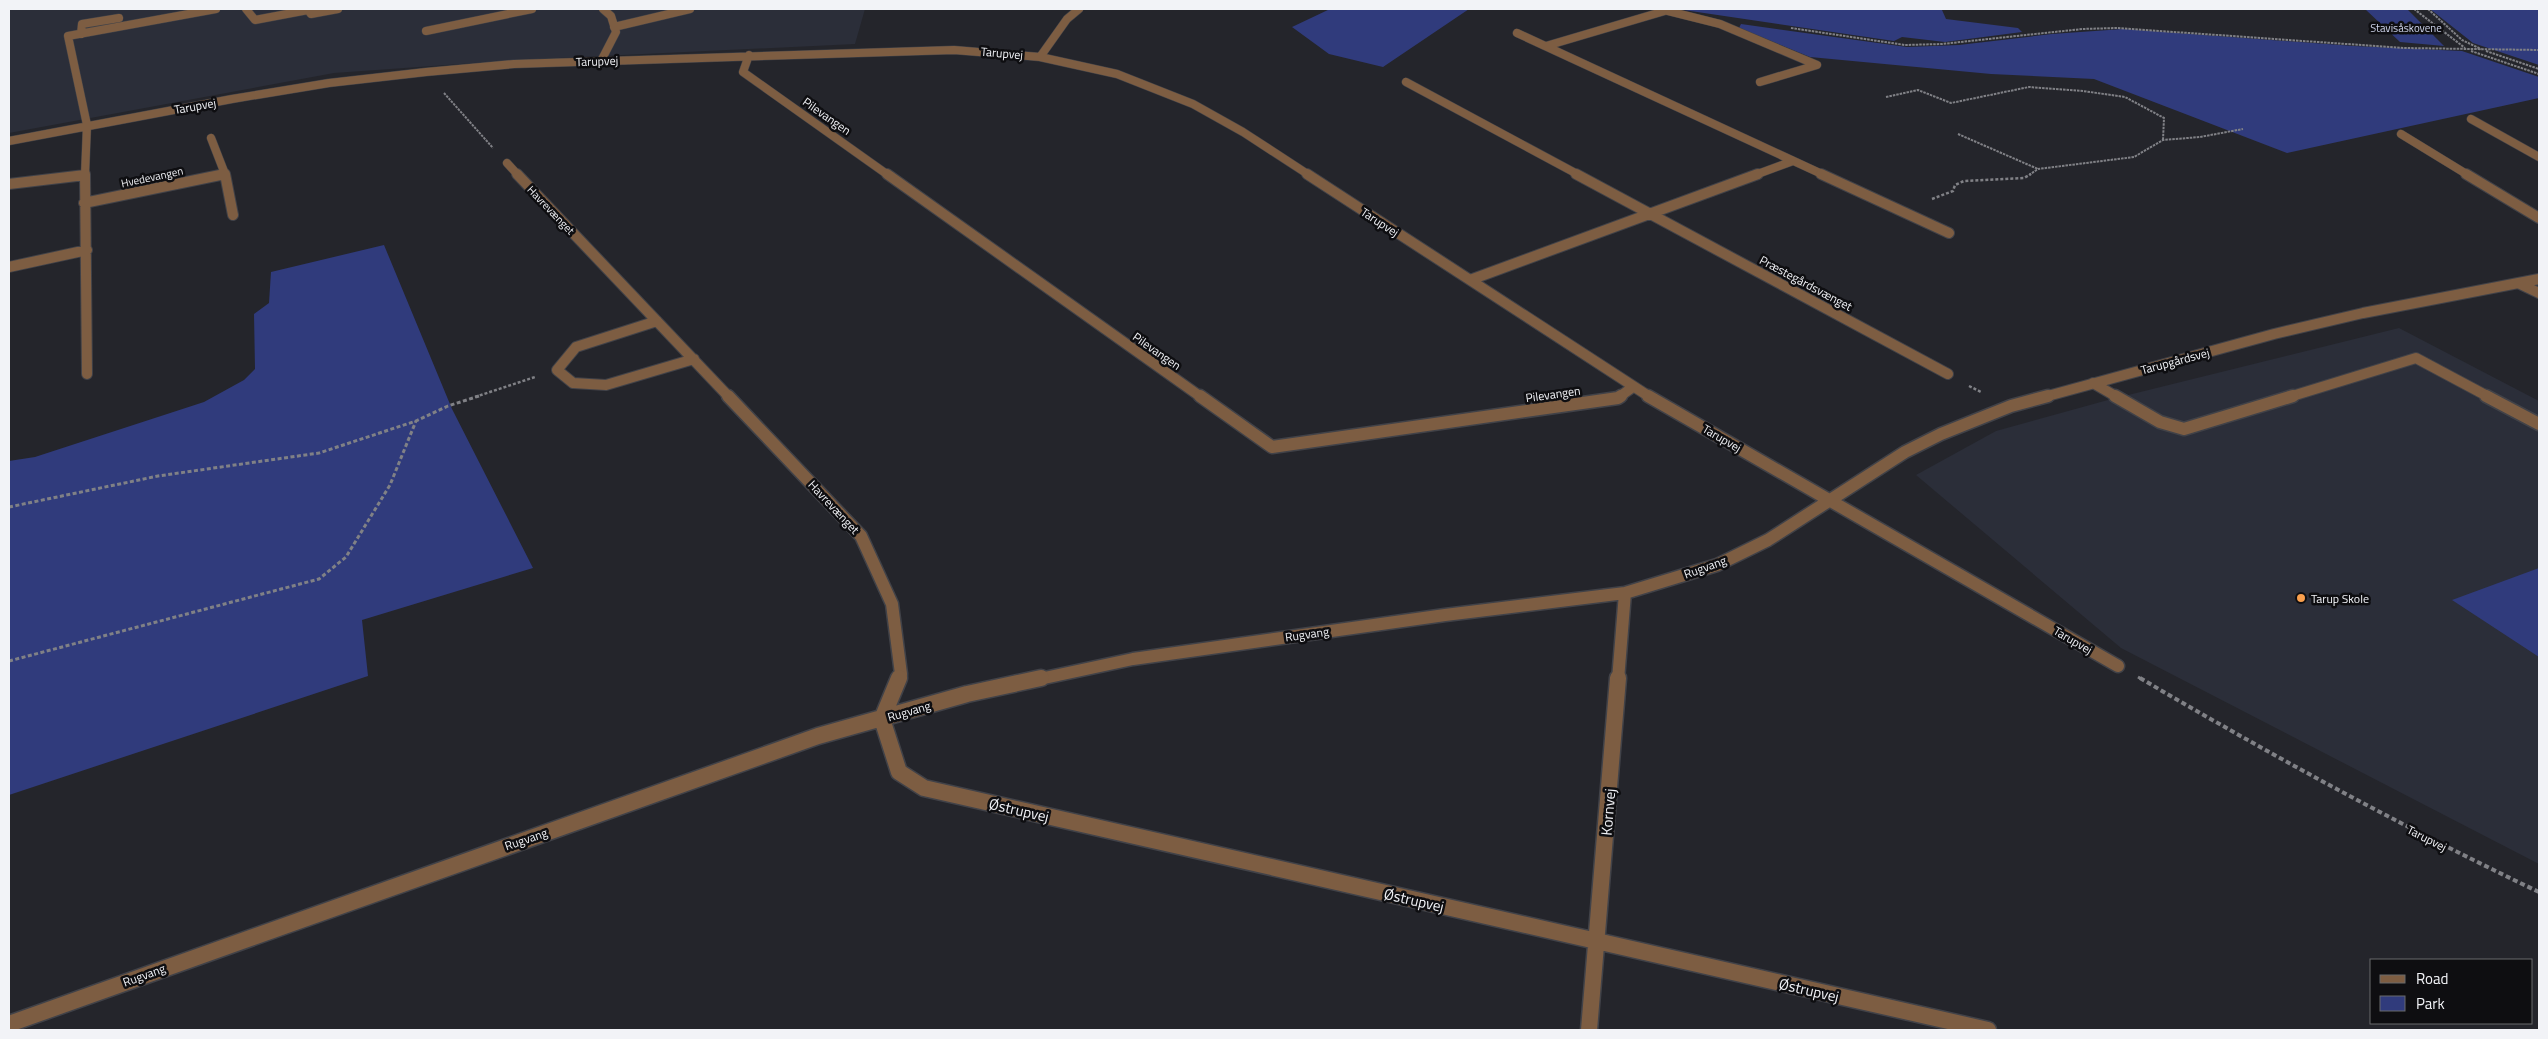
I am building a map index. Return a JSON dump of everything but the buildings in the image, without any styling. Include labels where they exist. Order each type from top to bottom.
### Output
[{"type":"street","points":[[81,34],[82,24],[171,9]]},
{"type":"street","points":[[87,374],[87,250],[84,204],[87,125],[68,36],[216,9]]},
{"type":"street","points":[[246,9],[255,20],[308,10],[311,14],[338,9]]},
{"type":"street","points":[[426,31],[532,9]]},
{"type":"street","points":[[601,60],[616,32],[611,16],[603,9]]},
{"type":"street","points":[[614,27],[690,9]]},
{"type":"street","points":[[1040,57],[1068,19],[1079,9]]},
{"type":"street","points":[[1546,46],[1664,9],[1706,20],[1817,65],[1760,82]]},
{"type":"street","points":[[1517,33],[1949,232]]},
{"type":"street","name":"Tarupvej","points":[[9,141],[87,125],[329,83],[514,64],[749,54],[954,50],[1040,57],[1117,74],[1193,104],[1243,132],[1633,387],[2118,666]]},
{"type":"street","name":"Pilevangen","points":[[749,54],[743,72],[1272,447],[1618,398],[1633,387]]},
{"type":"street","name":"Præstegårdsvænget","points":[[1406,82],[1948,374]]},
{"type":"street","points":[[2472,119],[2539,157]]},
{"type":"street","points":[[2401,134],[2539,218]]},
{"type":"street","points":[[211,138],[225,174],[233,215]]},
{"type":"street","points":[[1470,280],[1793,161]]},
{"type":"street","name":"Havrevænget","points":[[507,163],[861,536],[892,604],[901,674],[882,719]]},
{"type":"street","name":"Hvedevangen","points":[[84,204],[225,174]]},
{"type":"street","points":[[9,184],[85,175]]},
{"type":"street","points":[[9,267],[87,250]]},
{"type":"street","name":"Tarupgårdsvej","points":[[1832,500],[1905,452],[1941,434],[2011,406],[2363,313],[2539,278]]},
{"type":"street","points":[[2518,283],[2539,293]]},
{"type":"street","points":[[657,321],[576,347],[557,370],[573,383],[606,385],[694,359]]},
{"type":"street","points":[[2093,383],[2160,422],[2184,429],[2416,358],[2539,424]]},
{"type":"street","name":"Rugvang","points":[[9,1024],[818,736],[968,694],[1132,659],[1445,615],[1625,593],[1717,564],[1768,540],[1832,500]]},
{"type":"street","name":"Kornvej","points":[[1589,1030],[1625,593]]},
{"type":"street","name":"Østrupvej","points":[[882,719],[899,772],[924,788],[1988,1030]]},
{"type":"path","points":[[2414,9],[2454,42],[2467,49],[2539,74]]},
{"type":"path","points":[[2428,9],[2462,40],[2483,50],[2539,69]]},
{"type":"path","points":[[1783,26],[1905,45],[1942,44],[2082,29],[2117,28],[2404,48],[2539,50]]},
{"type":"path","points":[[426,72],[507,163]]},
{"type":"path","points":[[1886,97],[1918,90],[1951,103],[2029,88],[2125,97],[2164,118],[2162,140]]},
{"type":"path","points":[[1897,209],[1953,192],[1955,185],[1964,182],[2024,178],[2038,169],[2134,157],[2162,140],[2200,137],[2242,129]]},
{"type":"path","points":[[1958,134],[2038,169]]},
{"type":"path","points":[[9,507],[158,476],[319,454],[416,421],[448,406],[557,370]]},
{"type":"path","points":[[9,661],[319,579],[346,557],[390,485],[416,421]]},
{"type":"path","name":"Tarupvej","points":[[2118,666],[2255,746],[2417,833],[2539,892]]},
{"type":"shaded area","points":[[9,9],[865,9],[855,44],[517,60],[334,73],[9,133]]},
{"type":"shaded area","name":"Tarup Skole","points":[[2399,328],[2539,401],[2539,864],[2121,648],[1916,475],[1996,431],[2108,400]]},
{"type":"green space","points":[[1330,9],[1469,9],[1383,67],[1329,54],[1292,27]]},
{"type":"green space","points":[[1677,9],[1942,10],[1946,19],[2018,28],[2022,32],[1945,42],[1902,37],[1894,41]]},
{"type":"green space","name":"Stavisåskovene","points":[[2365,9],[2407,9],[2444,46],[2400,42]]},
{"type":"green space","points":[[2430,9],[2539,9],[2539,65],[2473,43]]},
{"type":"green space","points":[[1741,24],[1907,47],[1959,45],[2052,34],[2123,29],[2354,46],[2462,51],[2539,77],[2539,98],[2287,153],[2094,79],[1991,74],[1810,57],[1739,28]]},
{"type":"green space","points":[[384,245],[452,409],[533,568],[362,620],[368,676],[9,795],[9,461],[35,457],[204,402],[244,380],[255,369],[254,314],[269,303],[271,272]]},
{"type":"green space","points":[[2539,568],[2539,657],[2452,600]]},
{"type":"place","name":"Tarup Skole","points":[[2301,598]]}]
